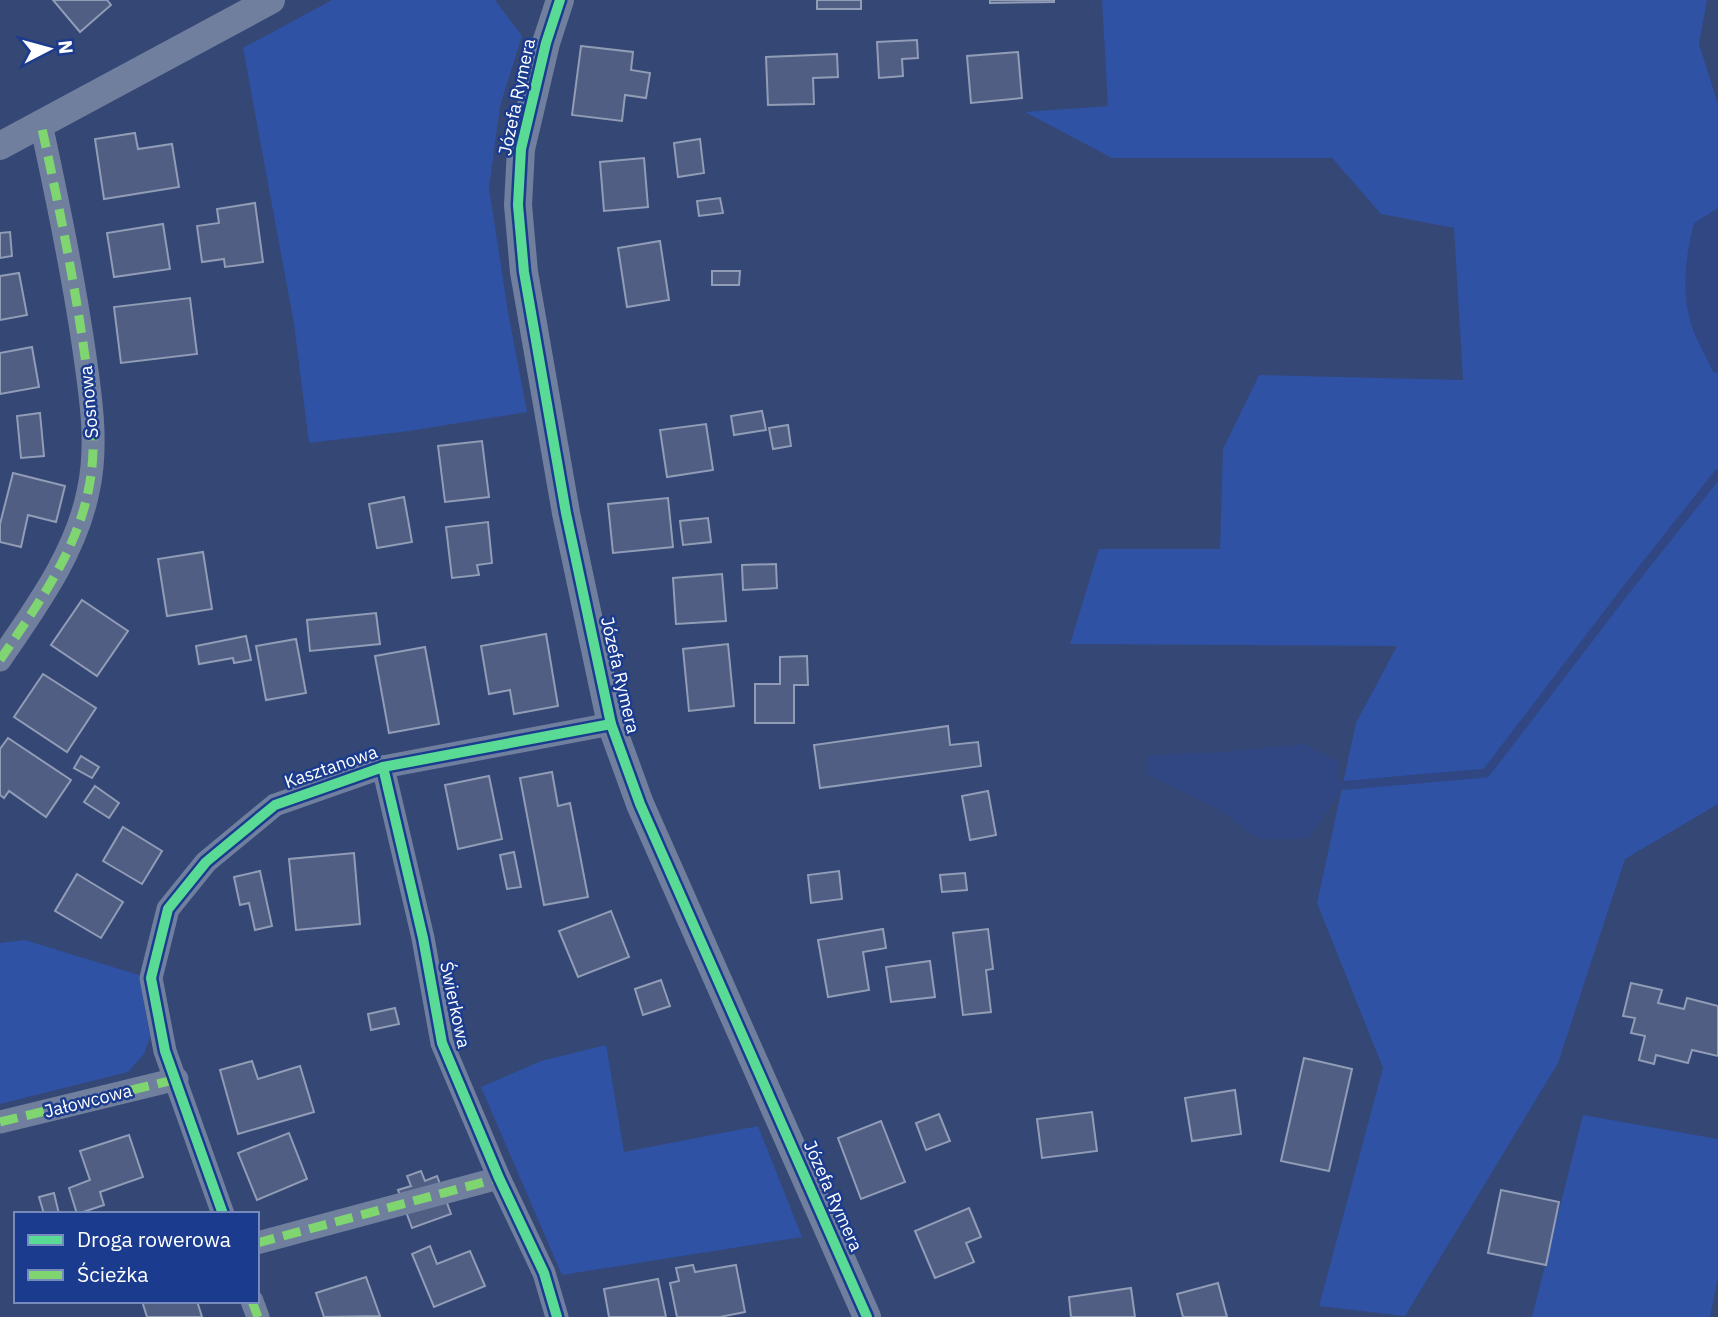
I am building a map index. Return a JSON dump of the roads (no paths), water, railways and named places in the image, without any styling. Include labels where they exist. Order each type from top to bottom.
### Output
[{"type":"street","points":[[0,146],[271,0]]},
{"type":"street","name":"Józefa Rymera","points":[[560,0],[546,44],[521,149],[518,205],[524,272],[566,513],[611,724],[640,804],[867,1317]]},
{"type":"street","name":"Sosnowa","points":[[0,660],[52,581],[74,536],[88,492],[94,450],[88,379],[72,266],[41,124]]},
{"type":"street","name":"Kasztanowa","points":[[222,1212],[165,1051],[151,978],[168,909],[206,862],[275,805],[383,767],[611,724]]},
{"type":"street","name":"Świerkowa","points":[[383,767],[423,938],[442,1043],[499,1178],[544,1273],[557,1317]]},
{"type":"street","name":"Jałowcowa","points":[[0,1122],[177,1079]]},
{"type":"street","points":[[259,1242],[499,1178]]},
{"type":"waterway","points":[[1338,786],[1486,773],[1718,474]]}]
